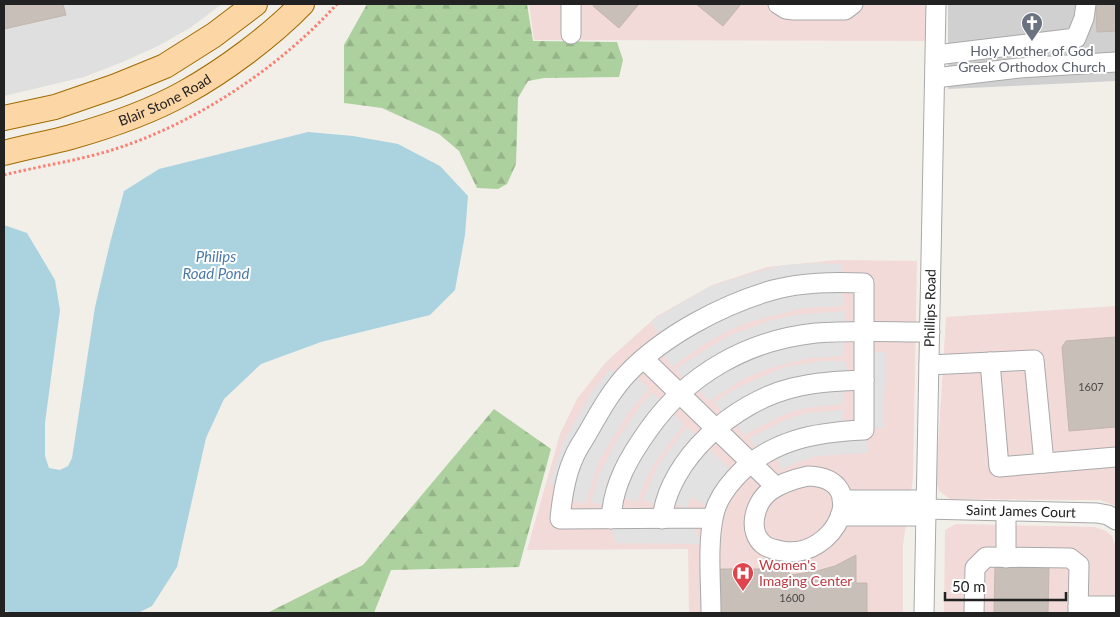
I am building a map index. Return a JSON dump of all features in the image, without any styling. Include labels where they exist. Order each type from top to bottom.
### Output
[{"type":"main road","name":"Blair Stone Road","points":[[4,118],[55,107],[116,86],[165,66],[214,35],[255,4]]},
{"type":"main road","name":"Blair Stone Road","points":[[4,152],[71,137],[138,114],[184,93],[239,58],[286,20],[302,4]]},
{"type":"street","points":[[571,4],[571,34]]},
{"type":"street","points":[[778,4],[786,9],[794,10],[845,10],[853,4]]},
{"type":"street","name":"Phillips Road","points":[[924,613],[936,4]]},
{"type":"street","points":[[936,55],[1076,38],[1084,18],[1086,4]]},
{"type":"street","points":[[935,78],[1019,68],[1116,62]]},
{"type":"street","points":[[711,613],[711,529],[715,509],[725,489],[751,463],[778,445],[795,438],[817,433],[864,430],[864,283],[825,282],[774,290],[724,307],[700,319],[658,347],[627,374],[606,402],[574,456],[566,481],[560,520],[713,518]]},
{"type":"street","points":[[611,519],[612,504],[617,485],[628,461],[652,424],[669,402],[714,367],[759,346],[794,336],[864,332],[930,332]]},
{"type":"street","points":[[644,359],[776,487]]},
{"type":"street","points":[[929,365],[1034,360],[1044,463]]},
{"type":"street","points":[[990,362],[999,467],[1116,457]]},
{"type":"street","points":[[662,519],[664,504],[679,472],[703,442],[745,407],[791,388],[824,382],[864,380]]},
{"type":"street","points":[[821,477],[832,481],[841,490],[839,520],[826,538],[816,546],[803,551],[786,552],[763,545],[754,529],[755,515],[760,502],[768,492],[776,487],[796,478],[821,477]]},
{"type":"street","name":"Saint James Court","points":[[841,508],[925,508],[1097,513],[1115,518]]},
{"type":"street","points":[[1006,511],[1006,558]]},
{"type":"street","points":[[974,613],[975,568],[986,558],[1070,558],[1079,565],[1078,609],[1116,606]]},
{"type":"shaded area","points":[[4,4],[222,4],[190,28],[158,46],[125,61],[84,77],[4,96]]},
{"type":"shaded area","points":[[529,4],[927,4],[926,41],[534,40]]},
{"type":"shaded area","name":"Holy Mother of God Greek Orthodox Church","points":[[948,4],[1116,4],[1116,81],[948,89]]},
{"type":"shaded area","points":[[837,260],[917,261],[913,478],[903,545],[903,613],[689,613],[688,549],[527,550],[560,434],[577,399],[605,363],[657,316],[712,285],[767,267]]},
{"type":"shaded area","points":[[842,264],[843,306],[804,308],[753,321],[730,330],[706,343],[672,367],[658,347],[664,343],[651,321],[709,287],[784,265]]},
{"type":"shaded area","points":[[1116,306],[1116,506],[1100,500],[950,499],[939,491],[936,481],[946,317]]},
{"type":"shaded area","points":[[845,311],[843,356],[809,358],[770,368],[747,377],[708,401],[694,382],[690,384],[676,369],[726,337],[772,320],[795,315]]},
{"type":"shaded area","points":[[864,352],[886,352],[883,428],[867,428],[867,453],[817,456],[797,462],[782,470],[772,449],[761,455],[749,438],[785,420],[807,413],[843,410],[844,430],[864,430]]},
{"type":"shaded area","points":[[822,361],[846,361],[847,381],[844,381],[843,404],[804,408],[782,415],[744,435],[731,417],[727,420],[715,402],[735,389],[785,367]]},
{"type":"shaded area","points":[[610,369],[624,378],[630,371],[649,389],[628,413],[598,463],[585,504],[563,498],[565,487],[549,483],[564,441],[593,390]]},
{"type":"shaded area","points":[[653,393],[684,424],[658,458],[646,478],[637,502],[614,496],[612,507],[591,502],[599,474],[619,437],[643,402]]},
{"type":"shaded area","points":[[687,427],[737,476],[715,509],[691,497],[686,509],[666,499],[664,506],[643,500],[658,465]]},
{"type":"shaded area","points":[[689,518],[701,544],[616,543],[608,519]]},
{"type":"shaded area","points":[[956,524],[1095,527],[1106,531],[1112,536],[1115,545],[1115,613],[944,613],[945,530]]},
{"type":"green space","points":[[367,4],[527,4],[533,41],[617,42],[623,60],[619,77],[544,78],[528,81],[518,98],[516,164],[507,184],[498,189],[477,188],[459,151],[439,134],[382,108],[344,103],[344,45]]},
{"type":"green space","points":[[494,409],[551,449],[519,567],[391,570],[374,613],[267,613],[363,565]]},
{"type":"water","name":"Philips Road Pond","points":[[308,132],[353,136],[398,144],[440,166],[468,196],[465,235],[455,290],[430,315],[321,342],[261,364],[224,399],[206,438],[177,567],[152,606],[138,613],[17,613],[4,611],[4,225],[27,233],[55,280],[60,310],[45,423],[45,456],[49,468],[60,470],[68,466],[72,458],[95,307],[124,191],[159,169]]},
{"type":"building","points":[[4,4],[63,4],[66,15],[4,29]]},
{"type":"building","points":[[595,4],[639,4],[619,28],[593,6]]},
{"type":"building","points":[[696,4],[741,4],[723,26]]},
{"type":"building","name":"Holy Mother of God Greek Orthodox Church","points":[[1096,4],[1116,4],[1116,31],[1097,32]]},
{"type":"building","points":[[1116,337],[1116,427],[1069,431],[1062,347],[1066,341]]},
{"type":"building","points":[[767,550],[801,550],[801,569],[768,569]]},
{"type":"building","points":[[856,555],[856,583],[867,583],[867,613],[717,613],[717,569],[789,569],[789,575],[835,566]]},
{"type":"building","points":[[995,566],[1049,567],[1048,613],[994,613]]},
{"type":"place","name":"Holy Mother of God Greek Orthodox Church","points":[[1032,42]]},
{"type":"place","name":"Women's Imaging Center","points":[[743,592]]}]
